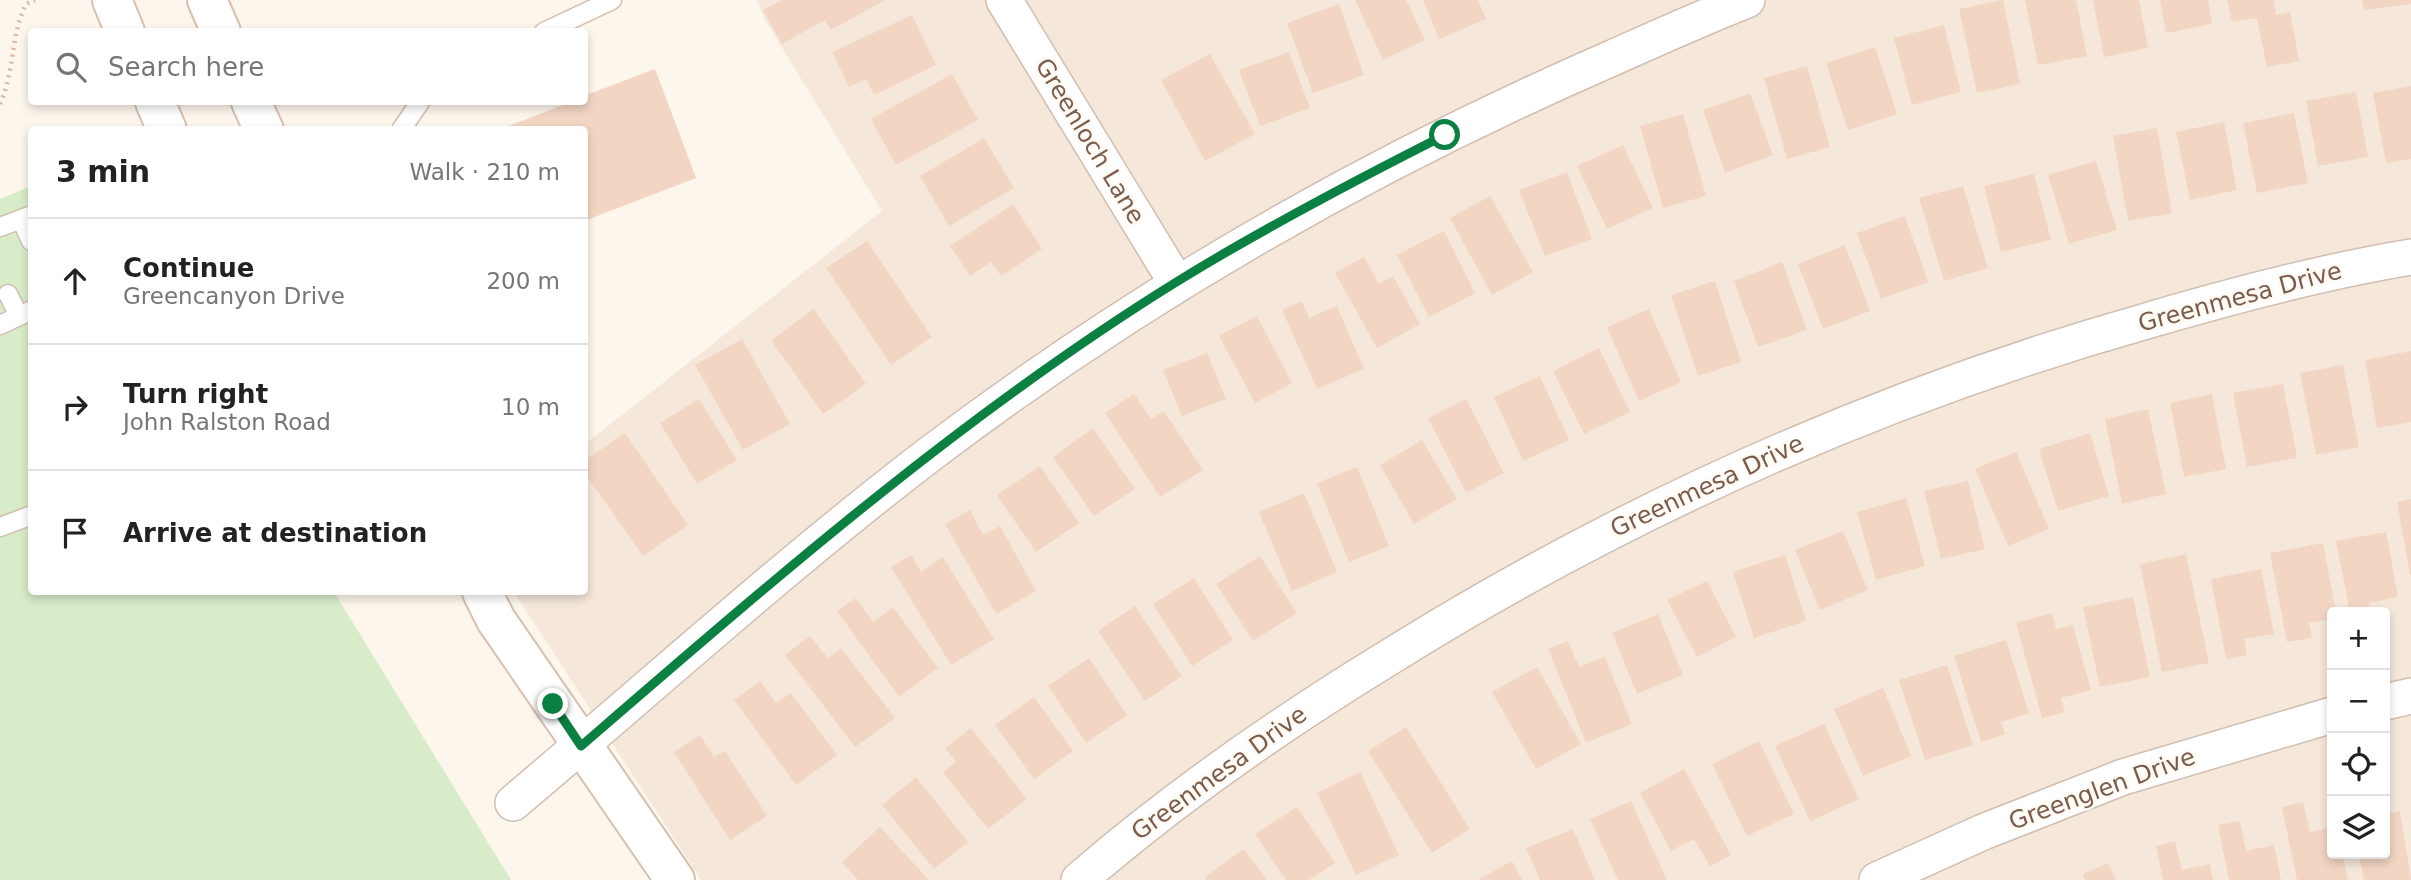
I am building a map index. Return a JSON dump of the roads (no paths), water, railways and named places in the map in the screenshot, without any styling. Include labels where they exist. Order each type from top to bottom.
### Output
[{"type":"street","points":[[112,0],[123,28]]},
{"type":"street","points":[[207,0],[219,28]]},
{"type":"street","name":"Greenloch Lane","points":[[1004,0],[1177,282]]},
{"type":"street","points":[[513,803],[766,586],[930,454],[1054,364],[1177,282],[1275,223],[1499,108],[1747,0]]},
{"type":"street","points":[[156,105],[165,126]]},
{"type":"street","points":[[252,105],[262,126]]},
{"type":"street","name":"Greenmesa Drive","points":[[1079,880],[1214,773],[1320,700],[1497,592],[1582,545],[1720,477],[1939,387],[2070,342],[2225,298],[2411,257]]},
{"type":"street","points":[[472,595],[489,606],[581,746],[675,880]]},
{"type":"street","points":[[2390,701],[2411,696]]},
{"type":"street","name":"Greenglen Drive","points":[[1877,880],[1983,832],[2123,778],[2327,717]]},
{"type":"lane","points":[[552,28],[612,0]]},
{"type":"lane","points":[[404,126],[418,105]]},
{"type":"lane","points":[[0,228],[26,217]]},
{"type":"lane","points":[[0,325],[25,313],[8,294]]},
{"type":"lane","points":[[0,527],[28,516]]}]
